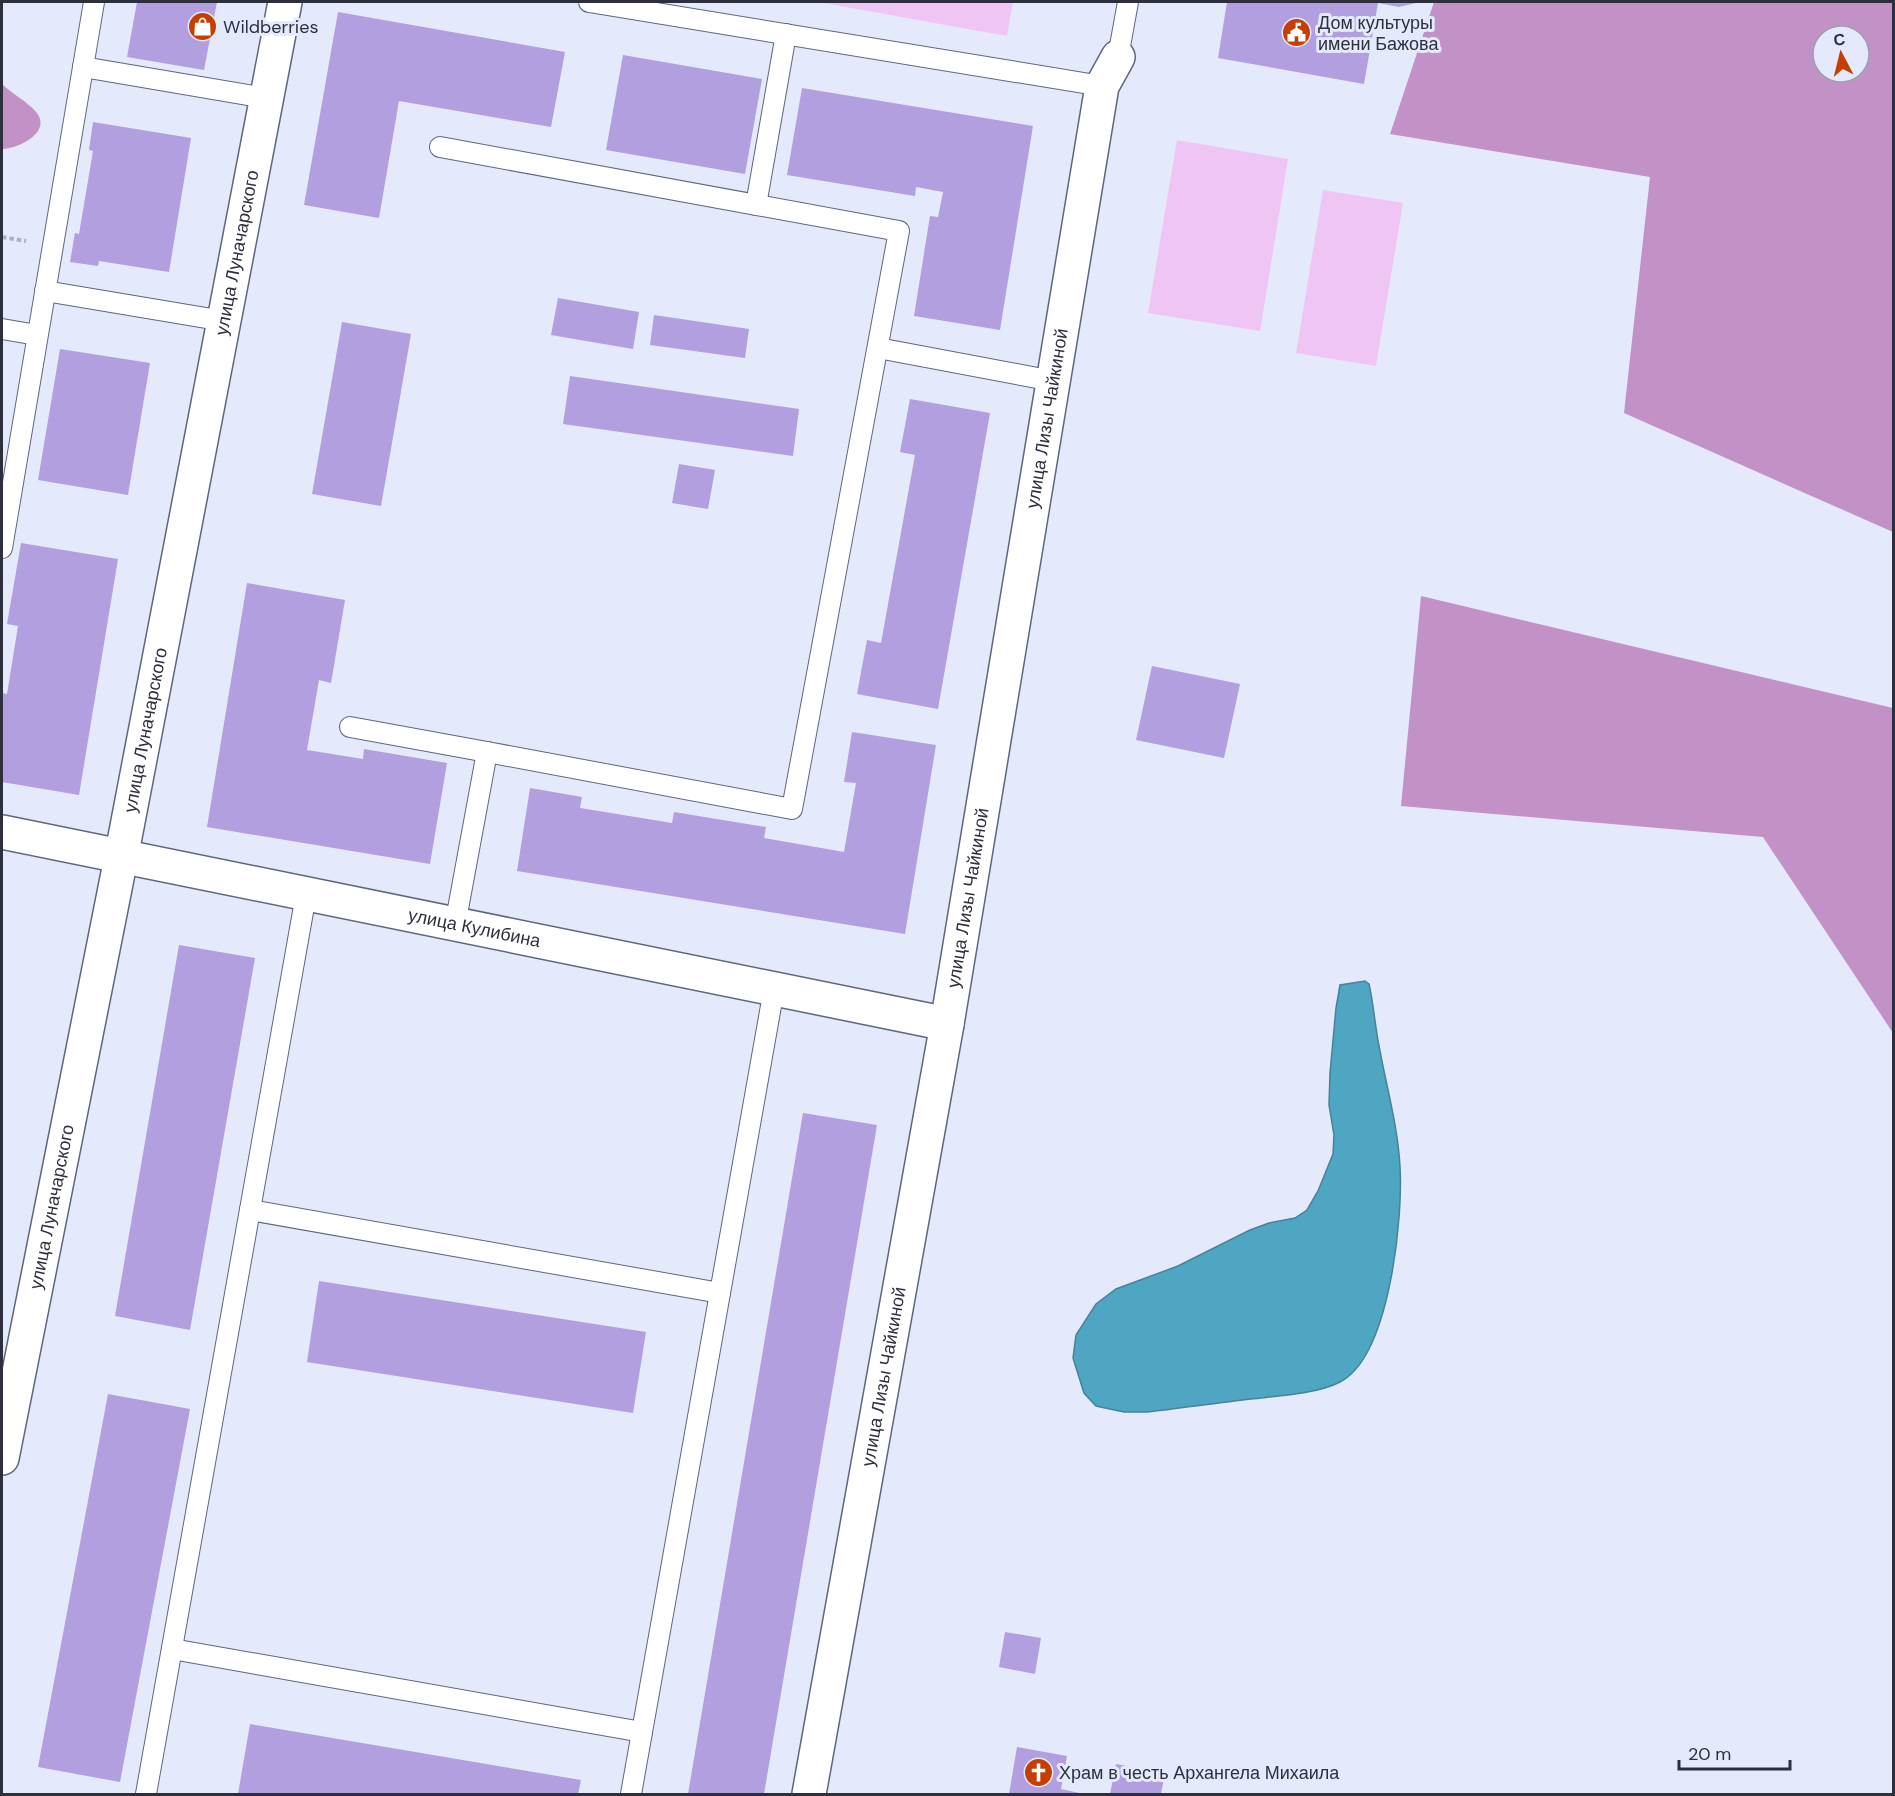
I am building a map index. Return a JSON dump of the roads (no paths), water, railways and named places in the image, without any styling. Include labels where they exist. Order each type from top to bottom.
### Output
[{"type":"street","name":"улица Луначарского","points":[[2,1458],[121,858],[285,2]]},
{"type":"street","name":"улица Лизы Чайкиной","points":[[809,1794],[946,1023],[1102,86],[1118,57]]},
{"type":"street","name":"улица Кулибина","points":[[2,832],[121,858],[946,1023]]},
{"type":"lane","points":[[2,548],[94,2]]},
{"type":"lane","points":[[589,2],[1102,86]]},
{"type":"lane","name":"улица Лизы Чайкиной","points":[[1118,57],[1128,2]]},
{"type":"lane","points":[[756,205],[786,34]]},
{"type":"lane","points":[[83,67],[266,98]]},
{"type":"lane","points":[[350,727],[792,808],[899,231],[440,147]]},
{"type":"lane","points":[[45,291],[224,321]]},
{"type":"lane","points":[[2,330],[38,335]]},
{"type":"lane","points":[[878,348],[1053,381]]},
{"type":"lane","points":[[455,925],[487,752]]},
{"type":"lane","points":[[146,1794],[306,895]]},
{"type":"lane","points":[[631,1794],[774,989]]},
{"type":"lane","points":[[250,1210],[720,1293]]},
{"type":"lane","points":[[172,1649],[642,1732]]},
{"type":"water","points":[[1365,981],[1369,984],[1378,1042],[1395,1123],[1400,1167],[1396,1251],[1382,1316],[1371,1345],[1357,1367],[1340,1382],[1320,1389],[1147,1412],[1124,1412],[1096,1406],[1084,1393],[1073,1358],[1076,1335],[1096,1304],[1116,1289],[1178,1266],[1250,1230],[1269,1223],[1295,1218],[1307,1210],[1318,1191],[1333,1154],[1334,1135],[1329,1105],[1330,1073],[1340,985]]},
{"type":"place","name":"Wildberries","points":[[202,27]]},
{"type":"place","name":"Дом культуры имени Бажова","points":[[1297,33]]},
{"type":"place","name":"Храм в честь Архангела Михаила","points":[[1038,1773]]}]
